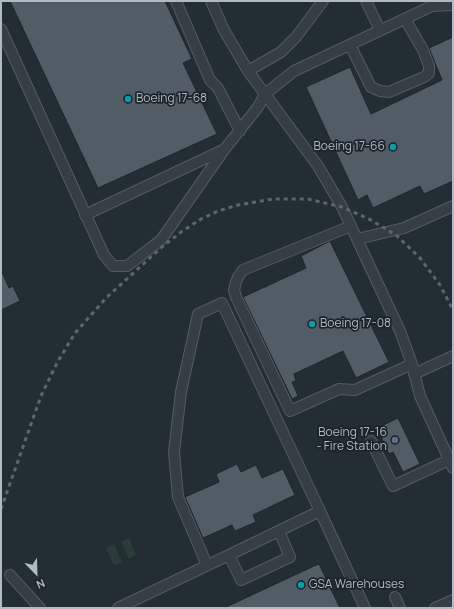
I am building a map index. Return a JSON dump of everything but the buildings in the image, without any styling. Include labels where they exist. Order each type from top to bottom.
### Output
[{"type":"lane","points":[[176,1],[210,80],[218,88],[240,131]]},
{"type":"lane","points":[[211,1],[224,30],[248,71],[318,166],[351,226],[400,331],[413,369],[420,396],[451,464],[393,486],[371,440]]},
{"type":"lane","points":[[248,71],[281,52],[296,37],[323,1]]},
{"type":"lane","points":[[366,1],[380,30]]},
{"type":"lane","points":[[1,29],[104,255],[113,266],[127,266],[161,240],[224,150],[258,107],[265,94],[294,71],[350,44],[432,6],[453,5]]},
{"type":"lane","points":[[350,44],[371,87],[380,91],[389,92],[424,78],[429,73],[429,66],[423,50],[405,19]]},
{"type":"lane","points":[[85,215],[224,150]]},
{"type":"lane","points":[[357,239],[404,228],[453,206]]},
{"type":"lane","points":[[351,226],[243,270],[236,282],[234,290],[236,297],[290,411],[339,389],[355,390],[453,356]]},
{"type":"lane","points":[[208,565],[178,497],[174,452],[181,392],[198,314],[222,303],[365,608]]},
{"type":"lane","points":[[118,608],[320,511]]},
{"type":"lane","points":[[229,555],[241,580],[290,557],[279,531]]},
{"type":"lane","points":[[10,575],[40,608]]},
{"type":"lane","points":[[395,597],[400,608]]},
{"type":"lane","points":[[436,608],[453,600]]},
{"type":"green space","points":[[129,538],[136,555],[129,559],[121,542]]},
{"type":"green space","points":[[114,544],[122,562],[114,565],[106,548]]},
{"type":"railway","points":[[1,509],[41,396],[57,363],[75,333],[106,298],[162,247],[201,219],[218,211],[238,205],[273,199],[308,199],[342,207],[369,219],[396,235],[420,258],[440,285],[453,310]]},
{"type":"place","name":"Boeing 17-68","points":[[128,99]]},
{"type":"place","name":"Boeing 17-66","points":[[393,147]]},
{"type":"place","name":"Boeing 17-08","points":[[312,324]]},
{"type":"place","name":"Boeing 17-16 - Fire Station","points":[[395,440]]},
{"type":"place","name":"GSA Warehouses","points":[[301,585]]}]
